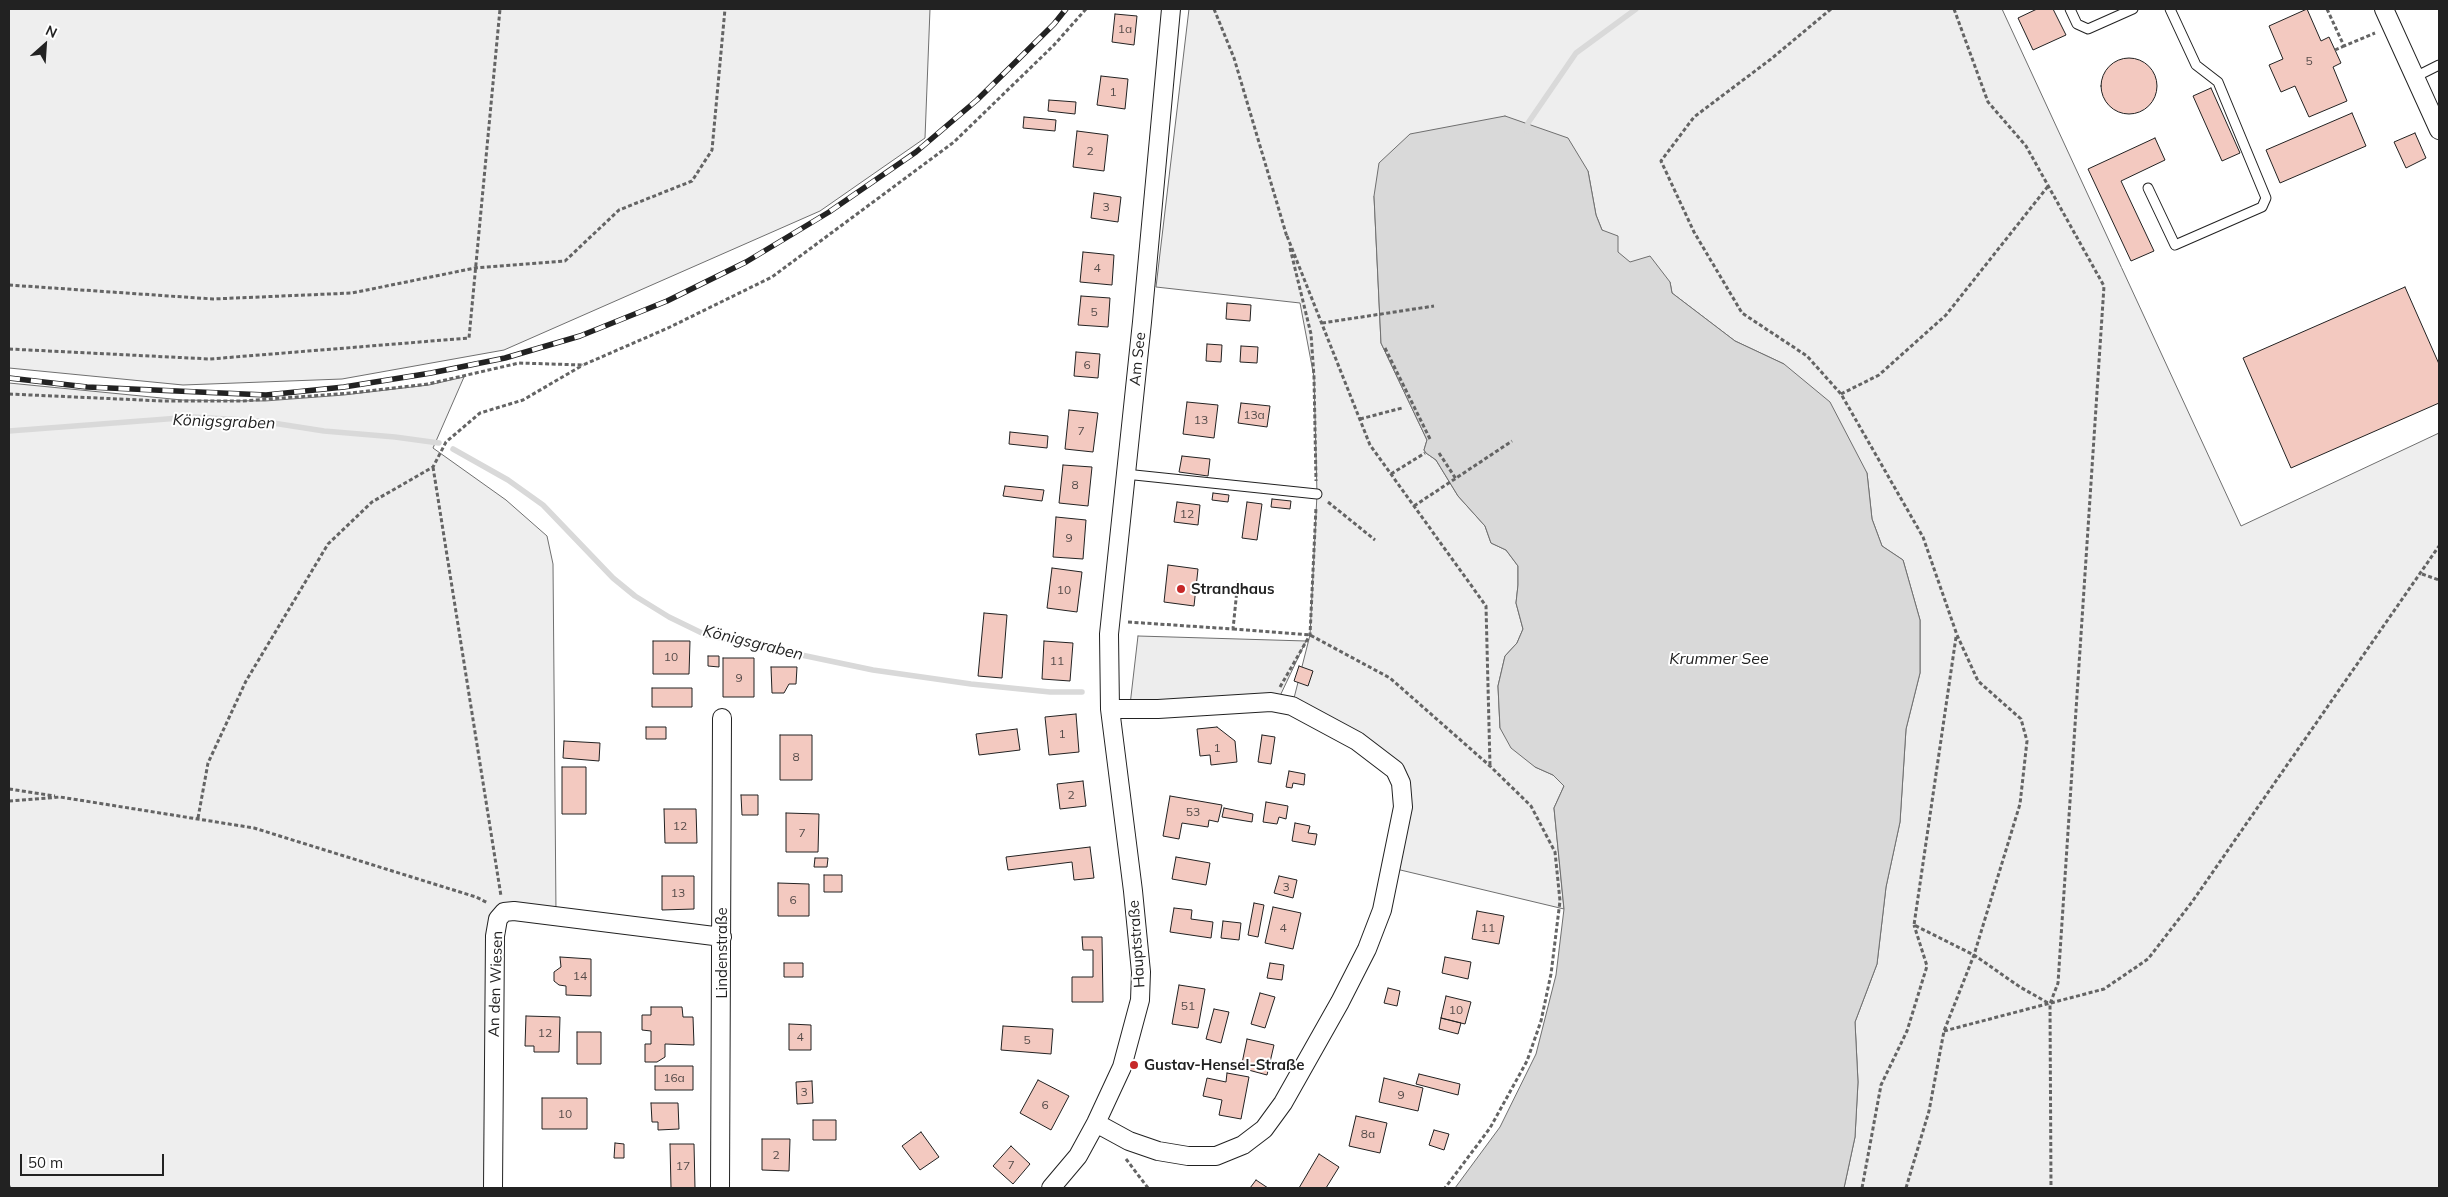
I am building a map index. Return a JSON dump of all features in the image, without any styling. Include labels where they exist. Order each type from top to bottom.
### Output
[{"type":"street","name":"Am See","points":[[1110,709],[1108,671],[1110,620],[1142,322],[1171,9]]},
{"type":"street","points":[[2384,9],[2439,130]]},
{"type":"street","points":[[1096,1124],[1129,1141],[1158,1151],[1188,1156],[1216,1156],[1243,1145],[1264,1129],[1283,1103],[1340,1002],[1367,948],[1382,910],[1403,807],[1401,783],[1395,770],[1357,741],[1292,706],[1271,702],[1158,709],[1110,709]]},
{"type":"street","name":"Hauptstraße","points":[[1051,1188],[1078,1156],[1096,1124],[1122,1067],[1140,1000],[1141,972],[1110,709]]},
{"type":"street","name":"Lindenstraße","points":[[720,1188],[722,718]]},
{"type":"street","name":"An den Wiesen","points":[[492,1188],[495,936],[498,919],[504,912],[514,911],[722,937]]},
{"type":"lane","points":[[2070,9],[2077,24],[2088,29],[2133,9]]},
{"type":"lane","points":[[2148,188],[2175,245],[2262,207],[2266,198],[2218,82],[2196,65],[2170,9]]},
{"type":"lane","points":[[2415,77],[2439,65]]},
{"type":"lane","points":[[1125,474],[1317,494]]},
{"type":"path","points":[[9,349],[210,359],[468,338],[500,9]]},
{"type":"path","points":[[9,285],[213,299],[352,293],[475,268],[565,261],[619,210],[692,181],[712,150],[725,9]]},
{"type":"path","points":[[198,818],[208,764],[246,681],[328,544],[372,502],[433,467],[446,442],[480,413],[523,400],[583,365],[668,328],[772,277],[954,142],[1054,45],[1086,9]]},
{"type":"path","points":[[1214,9],[1234,58],[1287,236],[1310,334],[1314,377],[1317,494],[1310,635],[1271,702]]},
{"type":"path","points":[[1831,9],[1771,59],[1694,117],[1661,161],[1694,232],[1742,314],[1807,356],[1841,394],[1923,537],[1957,635],[1978,681],[2021,719],[2027,741],[2020,804],[1974,955],[1944,1031],[1929,1112],[1906,1188]]},
{"type":"path","points":[[1954,9],[1988,102],[2026,146],[2104,286],[2058,983],[2050,1004],[2051,1188]]},
{"type":"path","points":[[2327,9],[2344,46]]},
{"type":"path","points":[[2335,50],[2375,33]]},
{"type":"path","points":[[1841,394],[1879,375],[1946,315],[2049,185]]},
{"type":"path","points":[[1287,236],[1370,445],[1486,606],[1490,766]]},
{"type":"path","points":[[1322,323],[1434,306]]},
{"type":"path","points":[[1386,348],[1431,441]]},
{"type":"path","points":[[9,394],[163,401],[242,401],[351,393],[428,384],[519,362],[583,365]]},
{"type":"path","points":[[1360,419],[1402,408]]},
{"type":"path","points":[[1414,506],[1456,480],[1512,440]]},
{"type":"path","points":[[1391,474],[1425,453]]},
{"type":"path","points":[[1439,453],[1456,480]]},
{"type":"path","points":[[433,467],[504,912]]},
{"type":"path","points":[[1317,494],[1375,540]]},
{"type":"path","points":[[1944,1031],[2104,989],[2148,959],[2192,902],[2422,574],[2439,546]]},
{"type":"path","points":[[2422,574],[2439,580]]},
{"type":"path","points":[[1233,629],[1238,580]]},
{"type":"path","points":[[1110,620],[1310,635],[1390,678],[1490,766],[1531,806],[1555,852],[1560,901],[1551,974],[1541,1021],[1527,1061],[1490,1128],[1446,1188]]},
{"type":"path","points":[[1862,1188],[1881,1085],[1907,1031],[1927,966],[1914,925],[1957,635]]},
{"type":"path","points":[[9,789],[254,828],[476,896],[504,912]]},
{"type":"path","points":[[9,801],[60,796]]},
{"type":"path","points":[[1914,925],[1974,955],[2020,987],[2050,1004]]},
{"type":"shaded area","points":[[9,9],[930,9],[925,138],[820,211],[504,350],[342,379],[183,385],[9,368]]},
{"type":"shaded area","points":[[1189,9],[2002,9],[2241,526],[2439,433],[2439,1188],[1844,1188],[1855,1137],[1858,1082],[1855,1022],[1877,964],[1886,887],[1900,822],[1906,729],[1920,673],[1920,620],[1903,560],[1882,546],[1872,519],[1867,473],[1784,364],[1735,341],[1672,293],[1670,282],[1630,263],[1617,252],[1602,230],[1596,215],[1588,171],[1374,196],[1381,343],[1427,440],[1424,450],[1436,460],[1458,496],[1485,526],[1491,543],[1506,550],[1518,566],[1516,603],[1523,629],[1517,643],[1505,656],[1498,686],[1500,728],[1535,767],[1553,775],[1564,786],[1554,808],[1564,909],[1392,868],[1403,807],[1395,770],[1292,706],[1310,635],[1317,494],[1314,377],[1300,303],[1156,287]]},
{"type":"shaded area","points":[[464,377],[433,448],[506,500],[547,536],[553,564],[556,913],[497,906],[493,1188],[11,1188],[9,1184],[9,383],[182,400],[265,401],[344,395],[429,385]]},
{"type":"shaded area","points":[[1138,636],[1306,641],[1279,698],[1130,705]]},
{"type":"water","name":"Krummer See","points":[[1505,116],[1568,138],[1588,171],[1596,215],[1602,230],[1618,236],[1618,252],[1630,262],[1650,256],[1670,282],[1672,293],[1735,341],[1784,364],[1830,402],[1867,473],[1872,519],[1882,546],[1903,560],[1920,620],[1920,673],[1906,729],[1900,822],[1886,887],[1877,964],[1855,1022],[1858,1082],[1855,1137],[1844,1188],[1455,1188],[1500,1127],[1536,1054],[1556,975],[1564,909],[1554,808],[1564,786],[1553,775],[1535,767],[1511,748],[1500,728],[1498,686],[1505,656],[1517,643],[1523,629],[1516,603],[1518,566],[1506,550],[1491,543],[1485,526],[1458,496],[1436,460],[1424,450],[1427,440],[1381,343],[1374,196],[1379,163],[1410,134]]},
{"type":"building","points":[[2037,9],[2053,9],[2066,35],[2033,50],[2018,18]]},
{"type":"building","points":[[2307,9],[2321,41],[2329,37],[2341,63],[2333,67],[2347,101],[2309,117],[2295,86],[2281,92],[2269,65],[2283,59],[2269,26]]},
{"type":"building","points":[[1115,14],[1137,16],[1134,45],[1112,42]]},
{"type":"building","points":[[2129,58],[2140,60],[2149,66],[2155,75],[2157,86],[2155,97],[2149,106],[2140,112],[2129,114],[2118,112],[2109,106],[2103,97],[2101,86],[2103,75],[2109,66],[2118,60]]},
{"type":"building","points":[[1101,76],[1128,79],[1125,109],[1097,105]]},
{"type":"building","points":[[2211,88],[2240,153],[2222,161],[2193,96]]},
{"type":"building","points":[[1049,100],[1076,102],[1075,114],[1048,111]]},
{"type":"building","points":[[2352,113],[2366,146],[2280,183],[2266,150]]},
{"type":"building","points":[[1024,117],[1056,120],[1055,131],[1023,128]]},
{"type":"building","points":[[1077,131],[1108,135],[1104,171],[1073,167]]},
{"type":"building","points":[[2415,133],[2426,158],[2406,168],[2394,142]]},
{"type":"building","points":[[2155,138],[2165,160],[2121,181],[2154,251],[2131,261],[2088,169]]},
{"type":"building","points":[[1094,193],[1121,197],[1118,222],[1091,218]]},
{"type":"building","points":[[1083,252],[1114,255],[1112,285],[1080,282]]},
{"type":"building","points":[[2405,287],[2439,364],[2439,403],[2291,468],[2243,358]]},
{"type":"building","points":[[1081,296],[1110,298],[1108,327],[1078,325]]},
{"type":"building","points":[[1227,303],[1251,305],[1250,321],[1226,319]]},
{"type":"building","points":[[1207,344],[1222,345],[1221,362],[1206,361]]},
{"type":"building","points":[[1241,346],[1258,347],[1257,363],[1240,362]]},
{"type":"building","points":[[1076,352],[1100,354],[1098,378],[1074,376]]},
{"type":"building","points":[[1187,402],[1218,405],[1214,438],[1183,434]]},
{"type":"building","points":[[1241,403],[1270,406],[1267,427],[1238,423]]},
{"type":"building","points":[[1069,410],[1098,413],[1093,452],[1065,449]]},
{"type":"building","points":[[1010,432],[1048,436],[1047,448],[1009,444]]},
{"type":"building","points":[[1182,456],[1210,459],[1208,476],[1179,472]]},
{"type":"building","points":[[1063,465],[1092,467],[1088,506],[1059,503]]},
{"type":"building","points":[[1005,486],[1044,490],[1042,501],[1003,496]]},
{"type":"building","points":[[1213,493],[1229,495],[1228,502],[1212,500]]},
{"type":"building","points":[[1272,499],[1291,501],[1290,509],[1271,507]]},
{"type":"building","points":[[1177,502],[1200,505],[1198,525],[1174,522]]},
{"type":"building","points":[[1247,502],[1262,504],[1257,540],[1242,538]]},
{"type":"building","points":[[1056,517],[1086,520],[1083,559],[1053,557]]},
{"type":"building","points":[[1168,565],[1198,569],[1194,606],[1164,602]]},
{"type":"building","points":[[1052,568],[1082,572],[1077,612],[1047,608]]},
{"type":"building","points":[[984,613],[1007,615],[1002,678],[978,676]]},
{"type":"building","points":[[653,641],[690,641],[689,674],[653,674]]},
{"type":"building","points":[[1044,641],[1073,643],[1070,681],[1042,679]]},
{"type":"building","points":[[708,656],[719,656],[719,667],[708,666]]},
{"type":"building","points":[[723,658],[754,658],[754,697],[723,697]]},
{"type":"building","points":[[1299,666],[1313,671],[1308,686],[1294,681]]},
{"type":"building","points":[[771,667],[797,667],[796,684],[789,684],[784,693],[772,693]]},
{"type":"building","points":[[652,688],[692,688],[692,707],[652,707]]},
{"type":"building","points":[[1076,714],[1079,752],[1049,755],[1045,717]]},
{"type":"building","points":[[646,727],[666,727],[666,739],[646,739]]},
{"type":"building","points":[[1217,727],[1235,741],[1237,762],[1211,765],[1210,755],[1200,756],[1197,729]]},
{"type":"building","points":[[1017,729],[1020,750],[979,755],[976,734]]},
{"type":"building","points":[[780,735],[812,735],[812,780],[780,780]]},
{"type":"building","points":[[1262,735],[1275,737],[1271,764],[1258,762]]},
{"type":"building","points":[[564,741],[600,743],[599,761],[563,758]]},
{"type":"building","points":[[562,767],[586,767],[586,814],[562,814]]},
{"type":"building","points":[[1289,771],[1305,774],[1304,785],[1293,783],[1292,788],[1286,787]]},
{"type":"building","points":[[1083,781],[1086,806],[1060,809],[1057,784]]},
{"type":"building","points":[[741,795],[758,795],[758,815],[742,815]]},
{"type":"building","points":[[1170,796],[1222,805],[1218,822],[1209,820],[1208,827],[1182,823],[1179,839],[1163,836]]},
{"type":"building","points":[[1266,802],[1288,806],[1286,819],[1279,817],[1277,824],[1263,822]]},
{"type":"building","points":[[1224,808],[1253,814],[1252,822],[1222,817]]},
{"type":"building","points":[[664,809],[696,809],[697,843],[665,843]]},
{"type":"building","points":[[786,813],[819,814],[818,852],[786,852]]},
{"type":"building","points":[[1295,823],[1310,826],[1308,833],[1317,834],[1315,845],[1292,841]]},
{"type":"building","points":[[1090,847],[1094,878],[1074,880],[1072,862],[1008,870],[1006,857]]},
{"type":"building","points":[[1176,857],[1210,863],[1206,885],[1172,879]]},
{"type":"building","points":[[815,858],[828,858],[827,867],[814,867]]},
{"type":"building","points":[[824,875],[842,875],[842,892],[824,892]]},
{"type":"building","points":[[662,876],[694,876],[694,909],[662,910]]},
{"type":"building","points":[[1279,876],[1297,880],[1293,898],[1274,893]]},
{"type":"building","points":[[778,883],[809,884],[809,916],[778,916]]},
{"type":"building","points":[[1254,903],[1264,905],[1258,937],[1248,935]]},
{"type":"building","points":[[1273,907],[1301,913],[1293,949],[1265,943]]},
{"type":"building","points":[[1174,908],[1192,910],[1191,919],[1213,922],[1211,938],[1170,932]]},
{"type":"building","points":[[1477,911],[1504,916],[1499,944],[1472,939]]},
{"type":"building","points":[[1223,921],[1241,923],[1239,940],[1221,938]]},
{"type":"building","points":[[1082,937],[1102,937],[1103,1002],[1072,1002],[1072,977],[1093,977],[1093,950],[1083,950]]},
{"type":"building","points":[[560,957],[591,959],[591,996],[566,995],[566,986],[559,985],[554,981],[554,972],[561,967]]},
{"type":"building","points":[[1445,957],[1471,962],[1468,979],[1442,973]]},
{"type":"building","points":[[784,963],[803,963],[803,977],[784,977]]},
{"type":"building","points":[[1270,963],[1284,965],[1282,980],[1267,978]]},
{"type":"building","points":[[1179,985],[1205,989],[1198,1028],[1172,1024]]},
{"type":"building","points":[[1388,988],[1400,991],[1397,1006],[1384,1003]]},
{"type":"building","points":[[1260,993],[1275,997],[1265,1028],[1251,1024]]},
{"type":"building","points":[[1446,996],[1471,1002],[1465,1024],[1441,1018]]},
{"type":"building","points":[[651,1007],[682,1007],[683,1017],[693,1017],[694,1045],[665,1044],[665,1057],[657,1062],[645,1062],[645,1044],[651,1044],[651,1031],[642,1030],[642,1015],[651,1015]]},
{"type":"building","points":[[1214,1009],[1229,1012],[1221,1043],[1206,1039]]},
{"type":"building","points":[[526,1016],[560,1017],[559,1052],[534,1052],[534,1046],[525,1046]]},
{"type":"building","points":[[1441,1018],[1461,1023],[1458,1034],[1439,1029]]},
{"type":"building","points":[[789,1024],[811,1025],[811,1050],[789,1050]]},
{"type":"building","points":[[1003,1026],[1053,1029],[1051,1054],[1001,1050]]},
{"type":"building","points":[[577,1032],[601,1032],[601,1064],[577,1064]]},
{"type":"building","points":[[1247,1039],[1274,1045],[1267,1075],[1241,1068]]},
{"type":"building","points":[[655,1066],[693,1066],[693,1090],[655,1090]]},
{"type":"building","points":[[1227,1073],[1249,1077],[1241,1119],[1219,1115],[1222,1100],[1203,1096],[1207,1078],[1226,1082]]},
{"type":"building","points":[[1419,1074],[1460,1084],[1458,1095],[1416,1084]]},
{"type":"building","points":[[1384,1078],[1423,1088],[1418,1111],[1379,1102]]},
{"type":"building","points":[[1038,1080],[1069,1096],[1051,1130],[1020,1113]]},
{"type":"building","points":[[812,1081],[813,1103],[797,1104],[796,1082]]},
{"type":"building","points":[[542,1098],[587,1098],[587,1129],[542,1129]]},
{"type":"building","points":[[651,1103],[678,1103],[679,1129],[658,1130],[658,1122],[652,1122]]},
{"type":"building","points":[[1356,1116],[1387,1123],[1380,1153],[1349,1146]]},
{"type":"building","points":[[813,1120],[836,1120],[836,1140],[813,1140]]},
{"type":"building","points":[[1434,1130],[1449,1134],[1444,1150],[1429,1145]]},
{"type":"building","points":[[921,1132],[939,1157],[920,1170],[902,1146]]},
{"type":"building","points":[[762,1139],[790,1139],[789,1171],[762,1170]]},
{"type":"building","points":[[615,1143],[624,1144],[624,1158],[614,1158]]},
{"type":"building","points":[[670,1144],[694,1144],[695,1188],[671,1188]]},
{"type":"building","points":[[1011,1146],[1030,1164],[1013,1184],[993,1166]]},
{"type":"building","points":[[1319,1154],[1339,1167],[1326,1188],[1299,1188]]},
{"type":"building","points":[[1256,1180],[1268,1188],[1250,1188]]},
{"type":"waterway","points":[[1527,131],[1528,123],[1576,53],[1636,9]]},
{"type":"waterway","name":"Königsgraben","points":[[9,431],[193,417],[260,421],[324,431],[439,443]]},
{"type":"waterway","name":"Königsgraben","points":[[453,449],[508,480],[543,505],[613,578],[635,596],[669,617],[706,635],[873,670],[971,684],[1050,692],[1082,692]]},
{"type":"railway","points":[[9,378],[87,387],[266,395],[344,387],[431,373],[505,358],[580,336],[667,301],[746,262],[829,212],[916,152],[977,100],[1054,24],[1066,9]]},
{"type":"place","name":"Strandhaus","points":[[1181,589]]},
{"type":"place","name":"Gustav-Hensel-Straße","points":[[1134,1065]]}]
